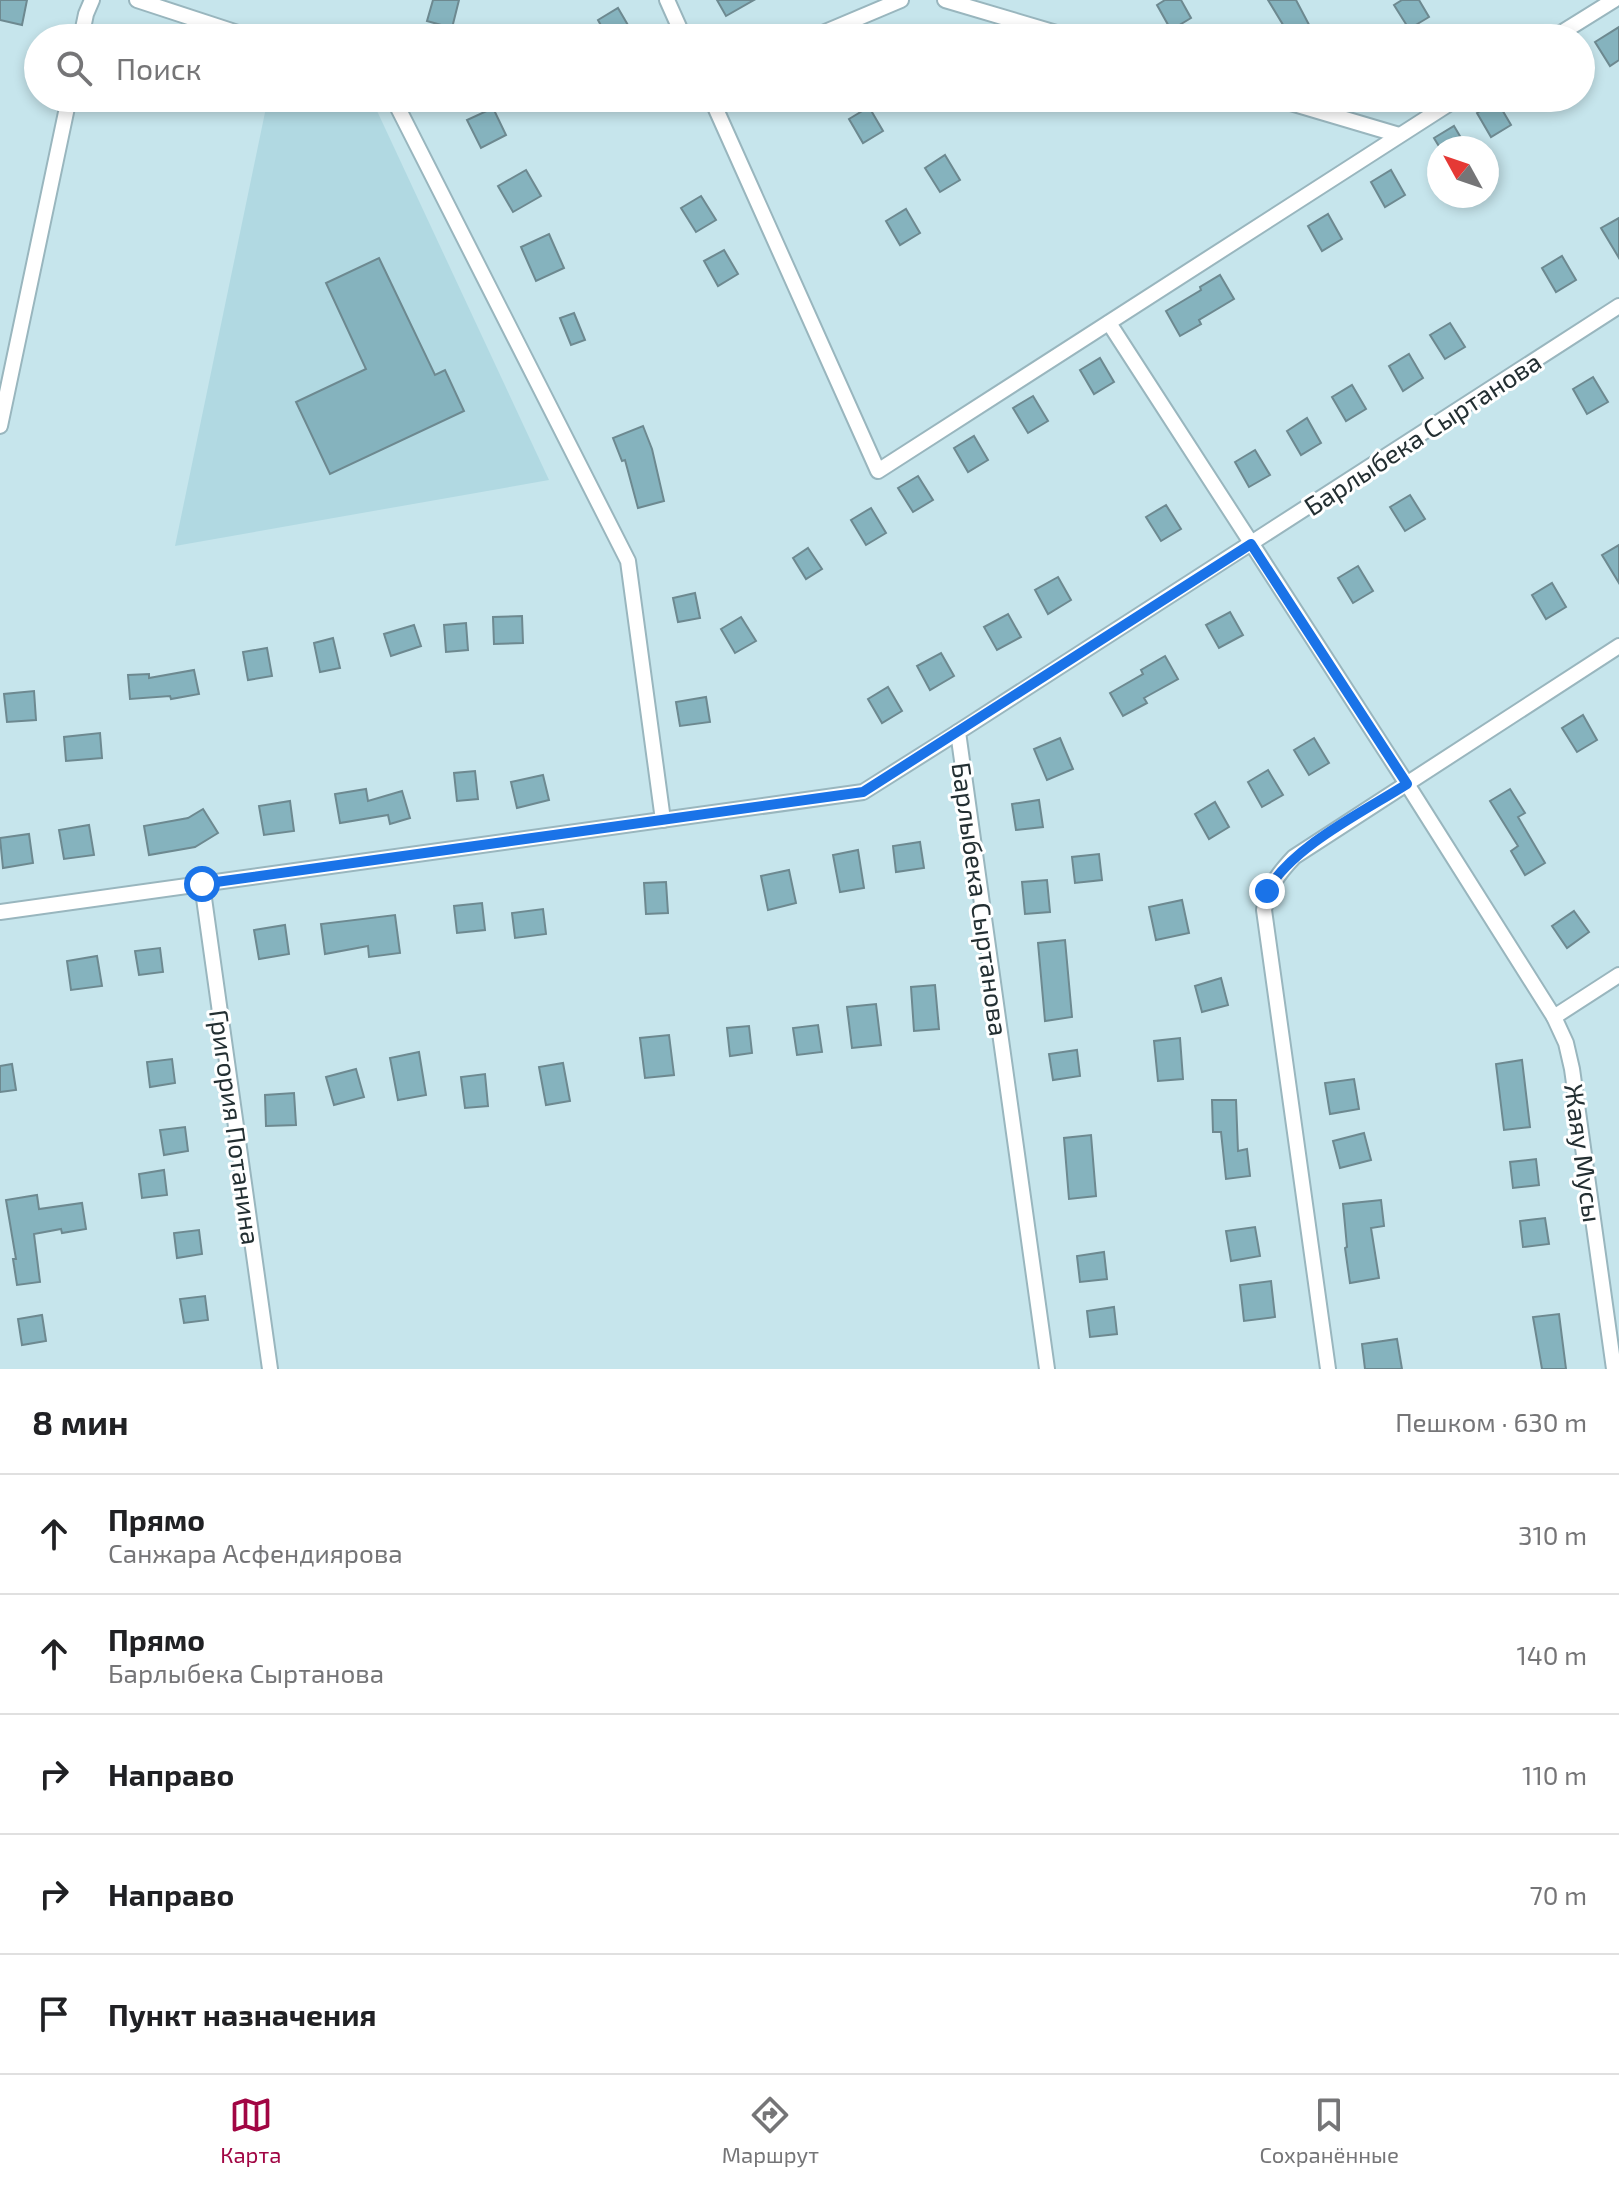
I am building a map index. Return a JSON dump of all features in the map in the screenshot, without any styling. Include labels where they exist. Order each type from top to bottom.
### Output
[{"type":"street","points":[[84,24],[92,0]]},
{"type":"street","points":[[137,0],[210,24]]},
{"type":"street","points":[[667,0],[678,24]]},
{"type":"street","points":[[844,24],[901,0]]},
{"type":"street","points":[[945,0],[1026,24]]},
{"type":"street","points":[[1575,24],[1614,0]]},
{"type":"street","points":[[0,426],[66,112]]},
{"type":"street","points":[[400,112],[628,561],[663,820]]},
{"type":"street","points":[[717,112],[878,471],[1436,112]]},
{"type":"street","points":[[1321,112],[1399,135]]},
{"type":"street","name":"Барлыбека Сыртанова","points":[[1047,1369],[958,732],[1619,306]]},
{"type":"street","name":"Жаяу Мусы","points":[[1109,323],[1554,1017],[1566,1043],[1572,1069],[1614,1369]]},
{"type":"street","points":[[1328,1369],[1264,910],[1267,891],[1294,857],[1619,646]]},
{"type":"street","points":[[0,912],[863,792],[958,732]]},
{"type":"street","name":"Григория Потанина","points":[[202,884],[270,1369]]},
{"type":"street","points":[[1554,1017],[1619,975]]},
{"type":"shaded area","points":[[265,112],[378,112],[549,480],[175,546]]},
{"type":"building","points":[[0,0],[27,0],[22,25],[0,20]]},
{"type":"building","points":[[433,0],[459,0],[453,24],[427,21]]},
{"type":"building","points":[[717,0],[754,0],[726,16]]},
{"type":"building","points":[[1165,0],[1181,0],[1191,18],[1181,24],[1168,24],[1157,5]]},
{"type":"building","points":[[1268,0],[1296,0],[1309,24],[1283,24]]},
{"type":"building","points":[[1402,0],[1419,0],[1429,17],[1417,24],[1406,24],[1394,5]]},
{"type":"building","points":[[618,8],[627,24],[600,24],[598,20]]},
{"type":"building","points":[[1619,27],[1619,60],[1610,66],[1595,42]]},
{"type":"building","points":[[484,112],[495,112],[506,135],[481,148],[467,120]]},
{"type":"building","points":[[861,112],[872,112],[883,131],[863,143],[849,119]]},
{"type":"building","points":[[1503,112],[1511,125],[1490,136],[1477,113]]},
{"type":"building","points":[[1454,126],[1460,136],[1437,136]]},
{"type":"building","points":[[945,155],[960,180],[940,192],[925,168]]},
{"type":"building","points":[[526,170],[541,196],[513,212],[498,186]]},
{"type":"building","points":[[1391,170],[1405,195],[1385,207],[1371,182]]},
{"type":"building","points":[[701,196],[716,220],[696,232],[681,208]]},
{"type":"building","points":[[906,209],[920,233],[900,245],[886,221]]},
{"type":"building","points":[[1328,214],[1342,239],[1322,251],[1308,226]]},
{"type":"building","points":[[1619,218],[1619,258],[1601,228]]},
{"type":"building","points":[[549,234],[564,268],[536,281],[521,247]]},
{"type":"building","points":[[724,250],[738,274],[718,286],[704,261]]},
{"type":"building","points":[[1562,256],[1576,280],[1556,292],[1542,268]]},
{"type":"building","points":[[379,258],[435,375],[445,370],[464,411],[330,474],[296,402],[366,369],[326,283]]},
{"type":"building","points":[[1220,275],[1234,299],[1199,320],[1201,324],[1180,336],[1166,311]]},
{"type":"building","points":[[574,313],[585,340],[571,345],[560,318]]},
{"type":"building","points":[[1450,323],[1465,347],[1445,359],[1430,335]]},
{"type":"building","points":[[1409,354],[1423,378],[1403,391],[1389,366]]},
{"type":"building","points":[[1100,358],[1114,382],[1094,394],[1080,370]]},
{"type":"building","points":[[1593,377],[1608,402],[1587,414],[1573,389]]},
{"type":"building","points":[[1352,385],[1366,409],[1346,421],[1332,397]]},
{"type":"building","points":[[1033,396],[1048,421],[1028,433],[1013,408]]},
{"type":"building","points":[[1307,418],[1321,443],[1301,455],[1287,431]]},
{"type":"building","points":[[643,426],[652,449],[664,501],[638,508],[625,460],[622,461],[613,438]]},
{"type":"building","points":[[974,436],[988,460],[968,472],[954,448]]},
{"type":"building","points":[[1255,450],[1270,475],[1249,487],[1235,462]]},
{"type":"building","points":[[918,476],[933,500],[913,512],[898,488]]},
{"type":"building","points":[[1410,495],[1425,519],[1405,531],[1390,507]]},
{"type":"building","points":[[1166,505],[1181,529],[1161,541],[1146,517]]},
{"type":"building","points":[[871,508],[886,533],[866,545],[851,520]]},
{"type":"building","points":[[1619,545],[1619,583],[1602,555]]},
{"type":"building","points":[[808,548],[822,569],[806,579],[793,558]]},
{"type":"building","points":[[1358,566],[1373,591],[1353,603],[1338,578]]},
{"type":"building","points":[[1058,577],[1071,600],[1048,614],[1035,590]]},
{"type":"building","points":[[1552,583],[1566,607],[1546,619],[1532,595]]},
{"type":"building","points":[[695,593],[700,618],[678,622],[673,598]]},
{"type":"building","points":[[1230,612],[1243,635],[1219,648],[1206,625]]},
{"type":"building","points":[[1008,614],[1021,637],[997,650],[984,627]]},
{"type":"building","points":[[522,616],[523,643],[494,644],[493,617]]},
{"type":"building","points":[[741,617],[756,641],[735,653],[721,629]]},
{"type":"building","points":[[466,623],[468,650],[446,652],[444,625]]},
{"type":"building","points":[[414,625],[421,646],[391,656],[384,634]]},
{"type":"building","points":[[333,638],[340,668],[320,672],[314,643]]},
{"type":"building","points":[[267,648],[272,676],[248,680],[243,652]]},
{"type":"building","points":[[941,653],[954,676],[930,690],[917,666]]},
{"type":"building","points":[[1165,656],[1178,679],[1144,698],[1147,703],[1123,716],[1110,693],[1143,674],[1141,670]]},
{"type":"building","points":[[194,670],[199,694],[171,699],[170,696],[130,699],[128,675],[149,674],[149,678]]},
{"type":"building","points":[[888,687],[902,711],[882,723],[868,699]]},
{"type":"building","points":[[34,691],[36,720],[7,722],[4,694]]},
{"type":"building","points":[[706,697],[710,722],[680,726],[676,702]]},
{"type":"building","points":[[1583,715],[1597,740],[1577,752],[1562,728]]},
{"type":"building","points":[[100,733],[102,758],[66,761],[64,737]]},
{"type":"building","points":[[1060,738],[1073,769],[1047,780],[1034,749]]},
{"type":"building","points":[[1314,738],[1329,763],[1309,775],[1294,750]]},
{"type":"building","points":[[1268,770],[1283,795],[1262,807],[1248,782]]},
{"type":"building","points":[[475,771],[478,799],[457,801],[454,773]]},
{"type":"building","points":[[543,775],[549,800],[517,808],[511,782]]},
{"type":"building","points":[[366,789],[368,801],[402,791],[410,818],[390,824],[388,815],[340,823],[335,794]]},
{"type":"building","points":[[1510,789],[1525,813],[1518,817],[1545,863],[1525,875],[1511,851],[1518,846],[1490,801]]},
{"type":"building","points":[[1039,800],[1043,827],[1016,830],[1012,804]]},
{"type":"building","points":[[290,801],[294,831],[264,835],[259,806]]},
{"type":"building","points":[[1215,802],[1229,827],[1209,839],[1195,814]]},
{"type":"building","points":[[203,809],[218,833],[195,847],[149,855],[144,826],[188,818]]},
{"type":"building","points":[[89,825],[94,855],[64,859],[59,830]]},
{"type":"building","points":[[29,834],[33,863],[3,868],[0,838]]},
{"type":"building","points":[[920,842],[924,868],[896,872],[893,846]]},
{"type":"building","points":[[858,850],[864,888],[840,892],[833,855]]},
{"type":"building","points":[[1099,854],[1102,880],[1075,883],[1072,857]]},
{"type":"building","points":[[789,870],[796,903],[768,910],[761,876]]},
{"type":"building","points":[[1047,880],[1050,912],[1025,914],[1022,882]]},
{"type":"building","points":[[666,882],[668,913],[646,914],[644,883]]},
{"type":"building","points":[[1182,900],[1189,933],[1156,940],[1149,907]]},
{"type":"building","points":[[482,903],[485,930],[457,933],[454,906]]},
{"type":"building","points":[[543,909],[546,934],[515,938],[512,913]]},
{"type":"building","points":[[1574,911],[1589,932],[1567,948],[1552,926]]},
{"type":"building","points":[[395,915],[400,953],[369,957],[368,946],[325,954],[321,924]]},
{"type":"building","points":[[285,925],[289,954],[259,959],[254,930]]},
{"type":"building","points":[[1065,940],[1072,1017],[1045,1021],[1038,943]]},
{"type":"building","points":[[160,948],[163,972],[139,975],[135,951]]},
{"type":"building","points":[[97,956],[102,986],[71,990],[67,961]]},
{"type":"building","points":[[1221,978],[1228,1005],[1202,1012],[1195,986]]},
{"type":"building","points":[[935,985],[939,1029],[914,1031],[911,987]]},
{"type":"building","points":[[876,1004],[881,1045],[852,1048],[847,1007]]},
{"type":"building","points":[[818,1025],[822,1052],[797,1055],[793,1028]]},
{"type":"building","points":[[749,1026],[752,1053],[730,1056],[727,1028]]},
{"type":"building","points":[[669,1035],[674,1075],[645,1078],[640,1038]]},
{"type":"building","points":[[1180,1038],[1183,1079],[1158,1081],[1154,1041]]},
{"type":"building","points":[[1077,1050],[1080,1076],[1053,1080],[1049,1054]]},
{"type":"building","points":[[419,1052],[426,1095],[398,1100],[390,1058]]},
{"type":"building","points":[[172,1059],[175,1083],[150,1087],[147,1062]]},
{"type":"building","points":[[1522,1060],[1530,1127],[1504,1130],[1496,1064]]},
{"type":"building","points":[[563,1063],[570,1101],[546,1105],[539,1067]]},
{"type":"building","points":[[12,1064],[16,1090],[0,1092],[0,1066]]},
{"type":"building","points":[[356,1069],[364,1097],[334,1105],[326,1077]]},
{"type":"building","points":[[485,1074],[488,1106],[465,1108],[461,1077]]},
{"type":"building","points":[[1354,1079],[1359,1109],[1330,1114],[1325,1083]]},
{"type":"building","points":[[294,1093],[296,1125],[266,1126],[265,1095]]},
{"type":"building","points":[[1212,1100],[1236,1100],[1238,1151],[1247,1149],[1250,1176],[1226,1179],[1221,1132],[1213,1132]]},
{"type":"building","points":[[185,1127],[188,1151],[164,1155],[160,1130]]},
{"type":"building","points":[[1364,1133],[1371,1160],[1340,1168],[1333,1141]]},
{"type":"building","points":[[1091,1135],[1096,1196],[1069,1199],[1064,1138]]},
{"type":"building","points":[[1536,1159],[1539,1185],[1513,1188],[1510,1162]]},
{"type":"building","points":[[164,1170],[167,1195],[142,1198],[139,1174]]},
{"type":"building","points":[[37,1195],[39,1209],[82,1203],[86,1229],[34,1234],[40,1282],[17,1285],[6,1200]]},
{"type":"building","points":[[1381,1200],[1384,1226],[1371,1228],[1379,1278],[1350,1283],[1343,1204]]},
{"type":"building","points":[[1545,1218],[1549,1244],[1523,1247],[1520,1221]]},
{"type":"building","points":[[1255,1227],[1260,1256],[1231,1261],[1226,1231]]},
{"type":"building","points":[[199,1230],[202,1254],[177,1258],[174,1233]]},
{"type":"building","points":[[1104,1252],[1107,1279],[1080,1282],[1077,1256]]},
{"type":"building","points":[[1271,1281],[1275,1317],[1244,1321],[1240,1285]]},
{"type":"building","points":[[205,1296],[208,1320],[184,1323],[180,1299]]},
{"type":"building","points":[[1114,1307],[1117,1334],[1090,1337],[1087,1311]]},
{"type":"building","points":[[1559,1314],[1566,1369],[1542,1369],[1533,1317]]},
{"type":"building","points":[[42,1315],[46,1341],[22,1345],[18,1319]]},
{"type":"building","points":[[1397,1339],[1402,1369],[1365,1369],[1362,1344]]},
{"type":"route","points":[[202,884],[863,792],[1251,544],[1407,784],[1294,857],[1267,891]]}]
